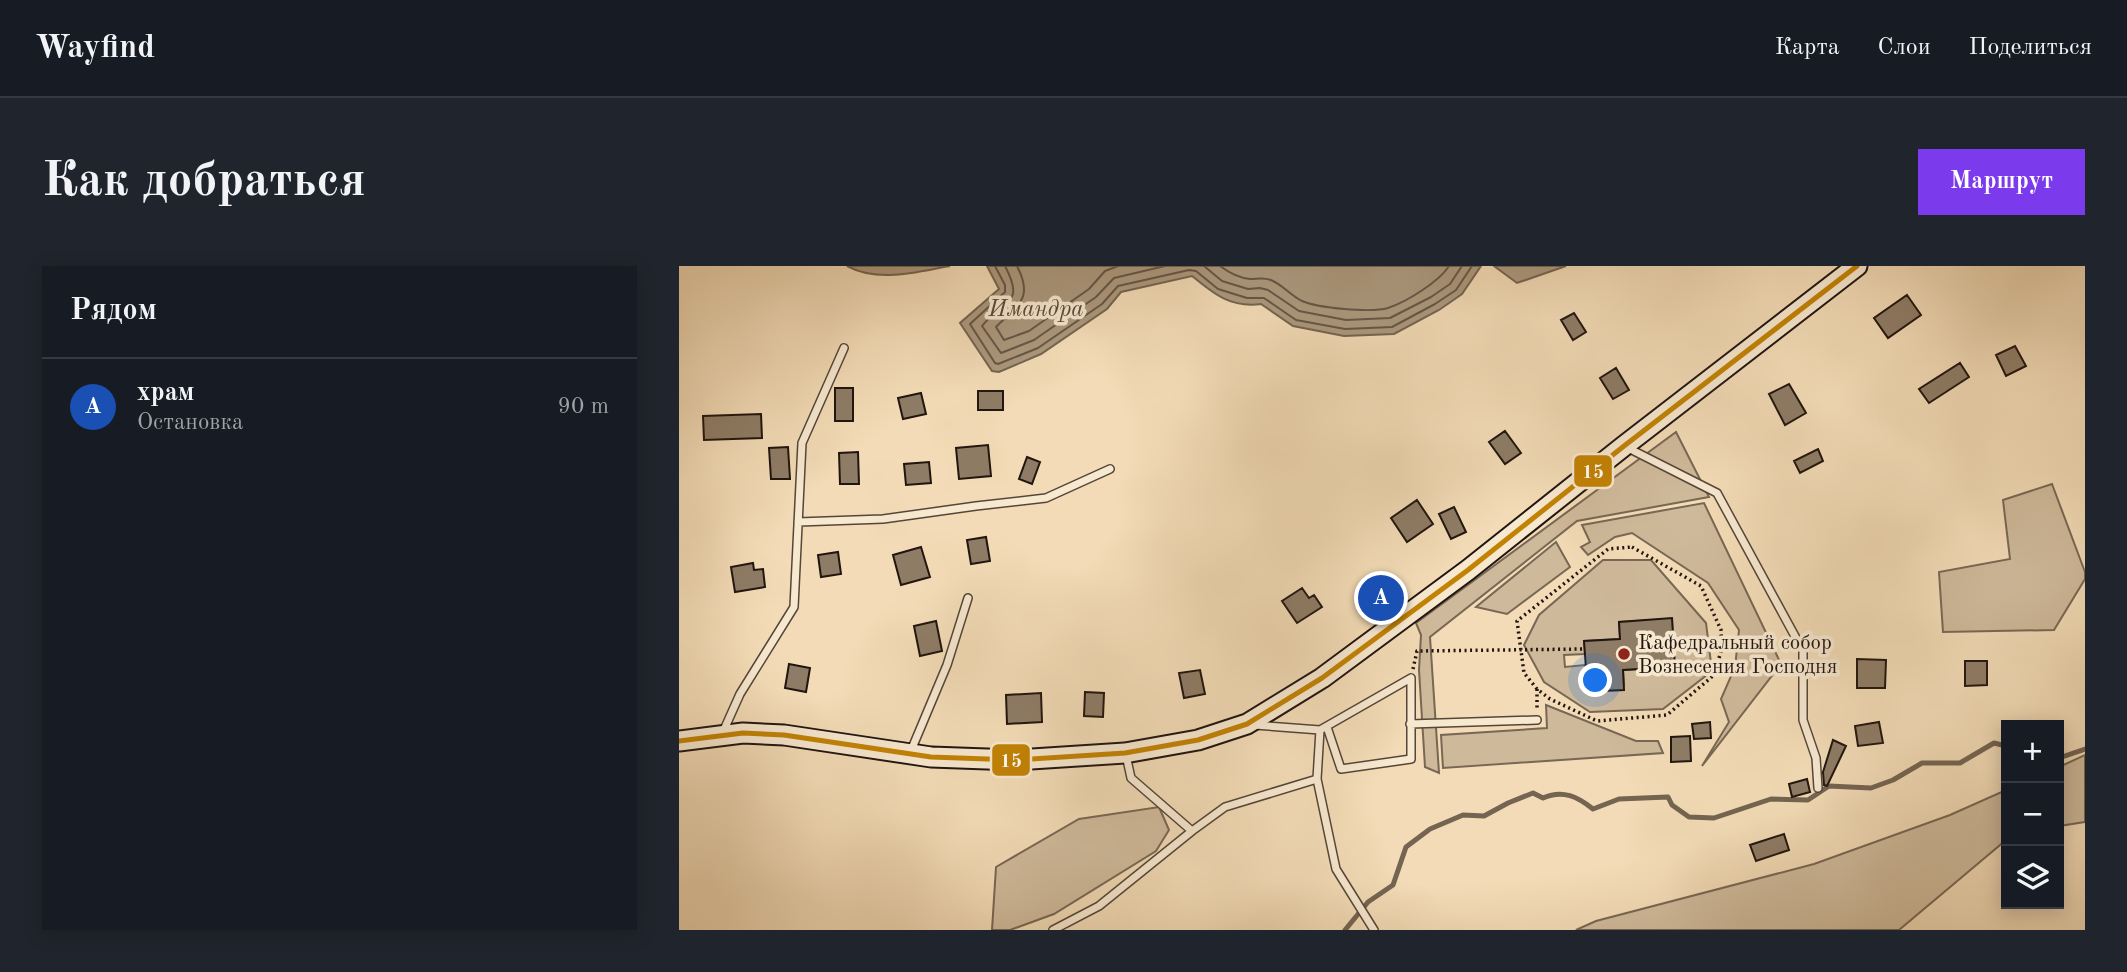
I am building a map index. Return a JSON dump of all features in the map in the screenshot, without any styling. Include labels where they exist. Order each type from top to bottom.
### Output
[{"type":"street","points":[[679,741],[743,733],[784,736],[931,757],[1015,760],[1125,753],[1198,740],[1247,724],[1322,678],[1468,570],[1857,266]]},
{"type":"lane","points":[[722,736],[740,694],[794,607],[802,443],[844,348]]},
{"type":"lane","points":[[1624,446],[1717,493],[1803,651],[1803,720],[1816,758],[1818,788]]},
{"type":"lane","points":[[798,522],[883,519],[1047,498],[1110,469]]},
{"type":"lane","points":[[910,754],[947,665],[968,598]]},
{"type":"lane","points":[[1247,724],[1324,728],[1411,678]]},
{"type":"lane","points":[[1324,728],[1341,769],[1411,759],[1411,678]]},
{"type":"lane","points":[[1410,724],[1537,720]]},
{"type":"lane","points":[[1324,728],[1317,779],[1336,869],[1374,930]]},
{"type":"lane","points":[[1125,753],[1131,778],[1192,831]]},
{"type":"lane","points":[[1053,930],[1069,927],[1099,906],[1225,807],[1317,779]]},
{"type":"path","points":[[1632,547],[1701,586],[1721,630],[1722,648],[1714,675],[1667,715],[1597,720],[1550,699],[1537,689],[1524,673],[1521,649],[1517,621],[1608,549],[1632,547]]},
{"type":"path","points":[[1411,678],[1417,651],[1584,649]]},
{"type":"path","points":[[1537,689],[1537,720]]},
{"type":"shaded area","points":[[1676,432],[1709,497],[1577,521],[1430,637],[1439,773],[1425,767],[1419,670],[1421,635],[1416,623]]},
{"type":"shaded area","points":[[2052,484],[2085,572],[2085,579],[2054,630],[1943,632],[1939,572],[2010,559],[2003,500]]},
{"type":"shaded area","points":[[1704,503],[1781,664],[1702,766],[1729,722],[1721,699],[1735,667],[1739,630],[1708,583],[1632,533],[1615,537],[1588,555],[1581,547],[1590,542],[1582,525]]},
{"type":"shaded area","points":[[1556,542],[1570,567],[1507,614],[1476,607]]},
{"type":"shaded area","points":[[1603,560],[1651,560],[1706,623],[1712,671],[1663,709],[1590,712],[1544,682],[1524,645],[1539,615]],"holes":[[[1672,619],[1674,667],[1623,670],[1622,690],[1599,691],[1598,668],[1586,669],[1585,665],[1565,667],[1564,655],[1585,654],[1584,641],[1620,639],[1619,622]]]},
{"type":"shaded area","points":[[1546,705],[1636,741],[1658,741],[1663,753],[1443,768],[1441,735],[1547,728]]},
{"type":"shaded area","points":[[2085,755],[2085,822],[2064,825],[2064,765]]},
{"type":"shaded area","points":[[2001,792],[2001,844],[1899,930],[1576,930],[1596,921],[1814,864],[1950,815]]},
{"type":"shaded area","points":[[1159,807],[1169,830],[1156,851],[1054,914],[1010,930],[992,930],[996,867],[1079,819]]},
{"type":"water","name":"Имандра","points":[[847,266],[950,266],[885,275]]},
{"type":"water","name":"Имандра","points":[[987,266],[1481,266],[1462,294],[1439,310],[1394,334],[1344,336],[1293,326],[1261,304],[1231,302],[1192,276],[1121,292],[1107,309],[1041,354],[999,372],[992,371],[960,323],[999,289]]},
{"type":"water","points":[[1494,266],[1566,266],[1517,283]]},
{"type":"building","points":[[1907,295],[1921,315],[1888,338],[1874,318]]},
{"type":"building","points":[[1574,313],[1586,332],[1573,340],[1561,320]]},
{"type":"building","points":[[2015,346],[2026,366],[2006,376],[1996,355]]},
{"type":"building","points":[[1960,363],[1969,377],[1929,403],[1919,389]]},
{"type":"building","points":[[1616,368],[1629,390],[1613,399],[1600,378]]},
{"type":"building","points":[[1789,384],[1806,413],[1785,425],[1769,394]]},
{"type":"building","points":[[835,388],[853,388],[853,421],[835,421]]},
{"type":"building","points":[[978,391],[1003,391],[1003,410],[978,410]]},
{"type":"building","points":[[921,393],[926,414],[903,419],[898,398]]},
{"type":"building","points":[[761,414],[762,438],[704,440],[703,416]]},
{"type":"building","points":[[1505,431],[1521,453],[1505,464],[1489,442]]},
{"type":"building","points":[[988,445],[991,476],[959,479],[956,448]]},
{"type":"building","points":[[788,447],[790,479],[771,479],[769,448]]},
{"type":"building","points":[[1818,449],[1823,461],[1800,473],[1794,461]]},
{"type":"building","points":[[858,452],[859,484],[840,484],[839,453]]},
{"type":"building","points":[[1027,457],[1040,462],[1032,484],[1019,479]]},
{"type":"building","points":[[929,462],[931,483],[906,485],[904,464]]},
{"type":"building","points":[[1417,500],[1433,524],[1407,542],[1391,518]]},
{"type":"building","points":[[1454,507],[1466,532],[1451,539],[1439,514]]},
{"type":"building","points":[[986,537],[990,561],[971,564],[967,540]]},
{"type":"building","points":[[921,547],[930,577],[901,585],[893,555]]},
{"type":"building","points":[[838,552],[841,574],[821,577],[818,555]]},
{"type":"building","points":[[753,563],[754,570],[763,569],[765,587],[735,592],[731,567]]},
{"type":"building","points":[[1302,588],[1309,598],[1314,595],[1322,607],[1297,623],[1282,601]]},
{"type":"building","name":"Кафедральный собор Вознесения Господня","points":[[1672,618],[1675,667],[1623,670],[1624,690],[1599,691],[1598,668],[1586,669],[1584,641],[1620,639],[1619,622]]},
{"type":"building","points":[[936,621],[942,651],[920,656],[914,626]]},
{"type":"building","points":[[1857,659],[1886,660],[1885,688],[1857,688]]},
{"type":"building","points":[[1965,661],[1987,661],[1987,685],[1965,686]]},
{"type":"building","points":[[789,664],[810,668],[806,692],[785,688]]},
{"type":"building","points":[[1200,670],[1205,694],[1184,698],[1179,673]]},
{"type":"building","points":[[1085,692],[1104,693],[1103,717],[1084,716]]},
{"type":"building","points":[[1041,693],[1042,722],[1007,724],[1006,695]]},
{"type":"building","points":[[1710,722],[1711,738],[1694,739],[1692,724]]},
{"type":"building","points":[[1879,722],[1883,743],[1858,746],[1855,726]]},
{"type":"building","points":[[1690,736],[1691,761],[1671,762],[1671,737]]},
{"type":"building","points":[[1833,740],[1846,746],[1827,786],[1824,785],[1823,772]]},
{"type":"building","points":[[1807,779],[1810,792],[1792,797],[1789,784]]},
{"type":"building","points":[[1784,834],[1789,850],[1756,861],[1750,845]]},
{"type":"waterway","points":[[1345,930],[1368,902],[1393,885],[1406,847],[1430,829],[1463,815],[1484,816],[1533,793],[1543,798],[1564,794],[1593,809],[1619,799],[1668,797],[1672,805],[1689,817],[1714,818],[1771,799],[1808,800],[1829,786],[1871,788],[1893,780],[1922,763],[1960,763],[1994,743],[2001,745]]},
{"type":"waterway","points":[[2064,756],[2085,749]]},
{"type":"transit line","name":"15","points":[[679,741],[743,733],[784,735],[931,757],[1015,760],[1125,753],[1198,740],[1247,724],[1322,678],[1468,570],[1857,266]]},
{"type":"place","name":"храм","points":[[1381,598]]},
{"type":"place","name":"Кафедральный собор Вознесения Господня","points":[[1624,654]]}]
